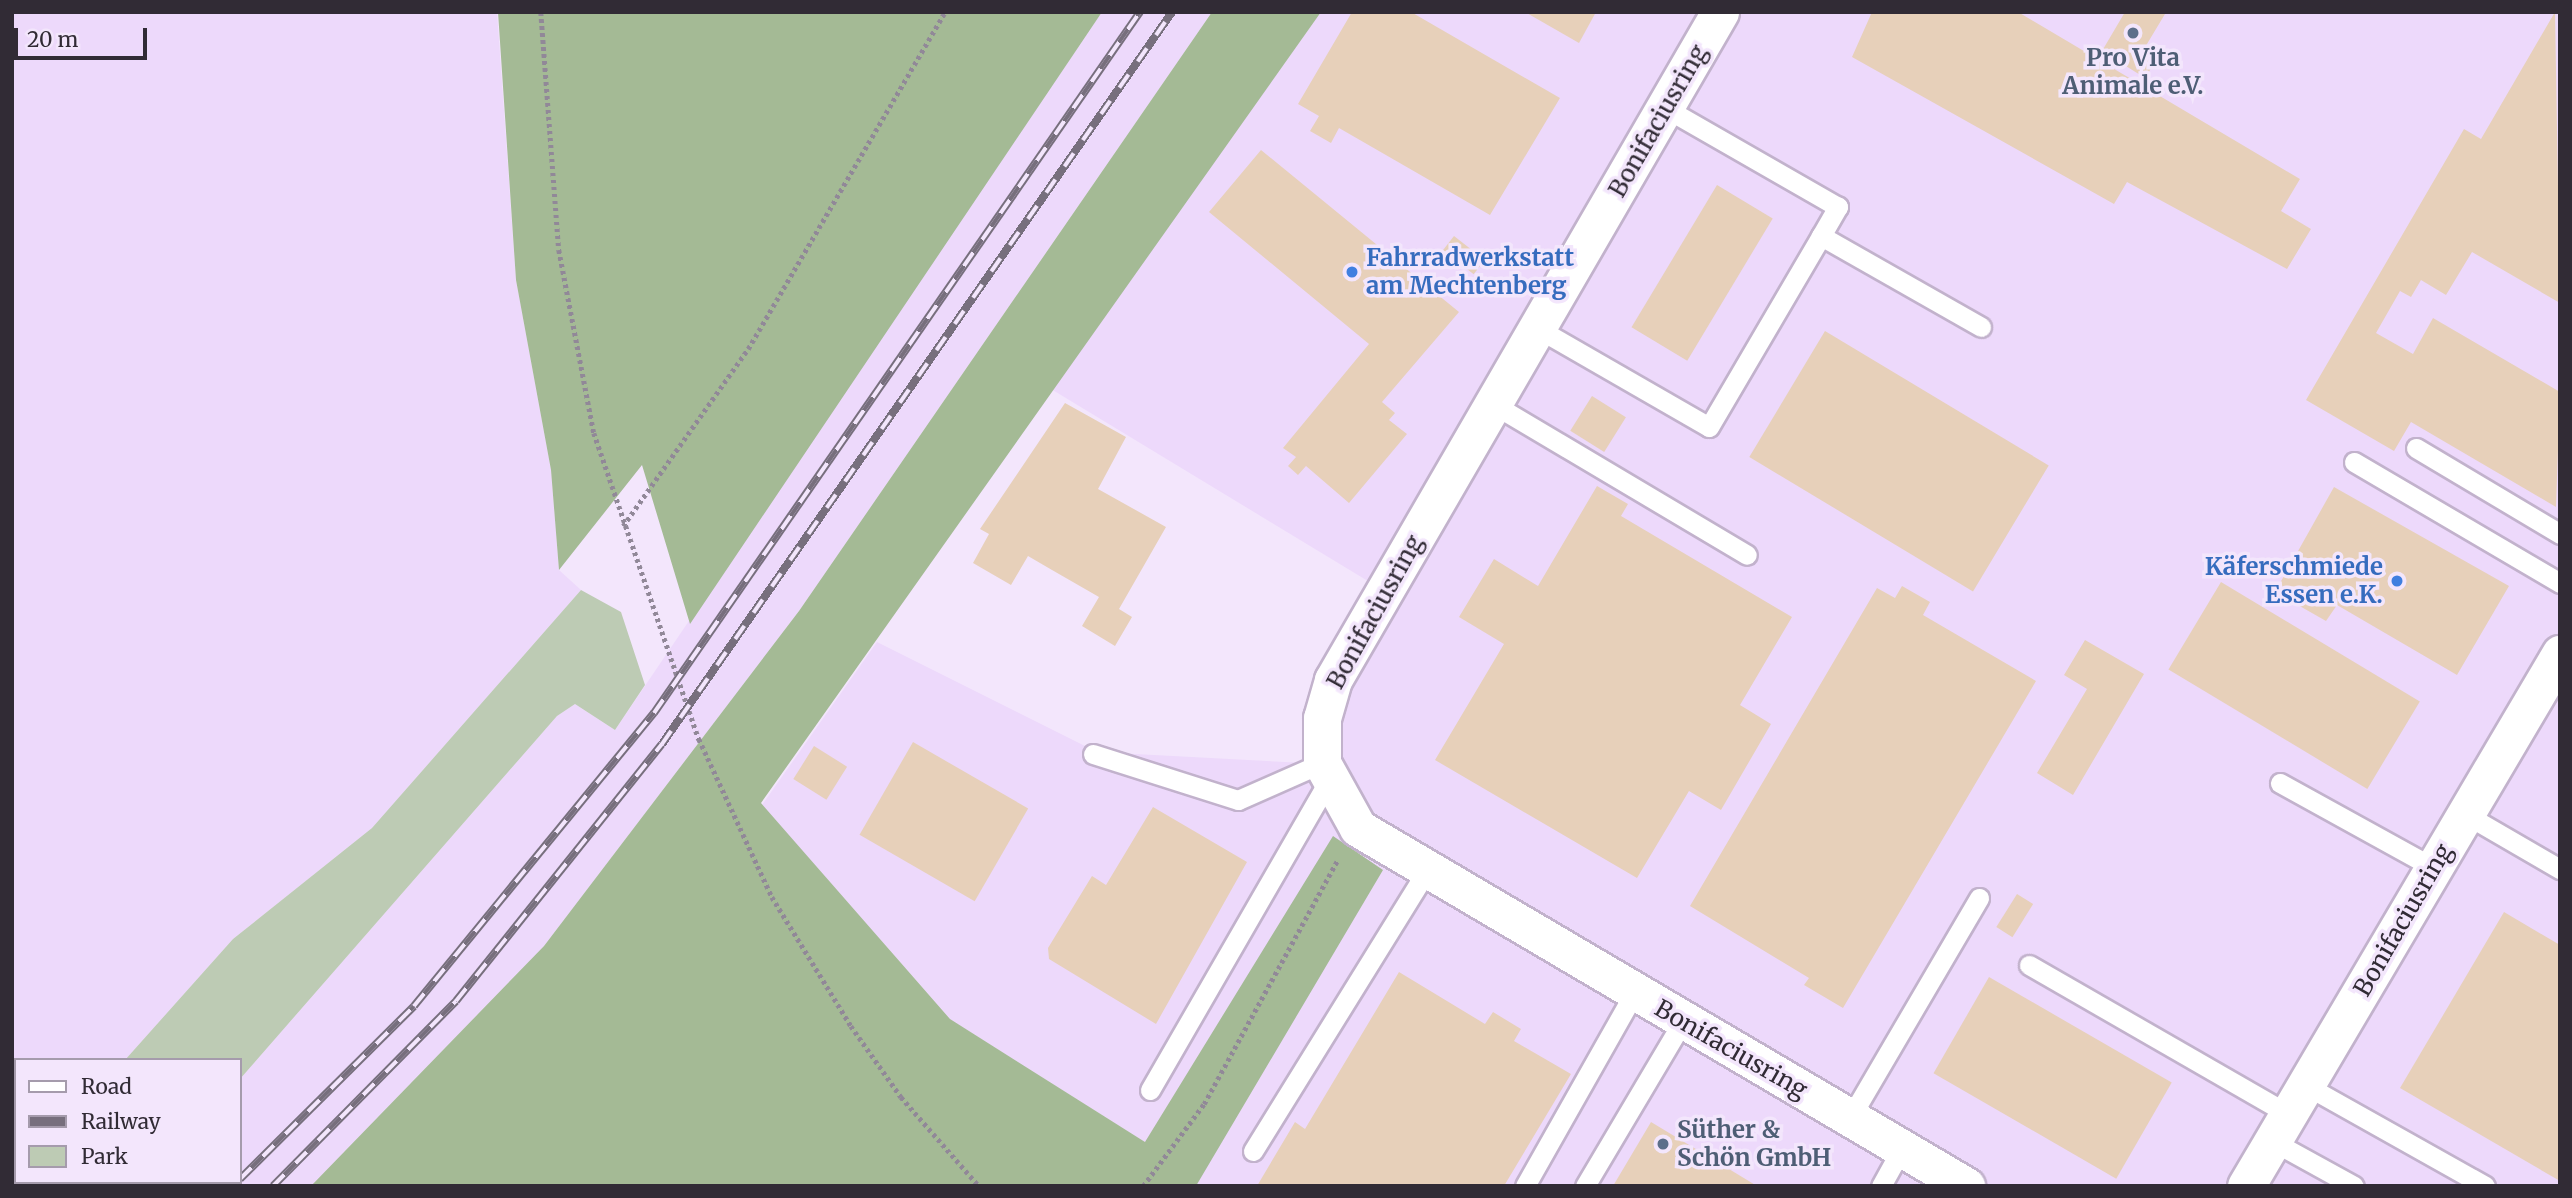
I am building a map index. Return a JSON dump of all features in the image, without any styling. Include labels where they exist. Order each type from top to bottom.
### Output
[{"type":"street","name":"Bonifaciusring","points":[[1720,12],[1333,680],[1322,718],[1326,771],[1358,828],[1634,993],[1902,1148],[1950,1182]]},
{"type":"street","name":"Bonifaciusring","points":[[2246,1186],[2291,1114],[2560,654]]},
{"type":"lane","points":[[1537,328],[1709,427],[1838,207],[1665,108]]},
{"type":"lane","points":[[1821,236],[1981,327]]},
{"type":"lane","points":[[1493,404],[1747,555]]},
{"type":"lane","points":[[2416,448],[2560,534]]},
{"type":"lane","points":[[2354,462],[2560,583]]},
{"type":"lane","points":[[1093,754],[1238,800],[1326,771]]},
{"type":"lane","points":[[1150,1090],[1326,771]]},
{"type":"lane","points":[[2280,783],[2434,869]]},
{"type":"lane","points":[[2466,814],[2560,869]]},
{"type":"lane","points":[[1254,1151],[1428,869]]},
{"type":"lane","points":[[1850,1118],[1979,898]]},
{"type":"lane","points":[[2029,965],[2291,1114],[2485,1186]]},
{"type":"lane","points":[[1525,1186],[1634,993]]},
{"type":"lane","points":[[1585,1186],[1683,1021]]},
{"type":"lane","points":[[2291,1114],[2354,1186]]},
{"type":"lane","points":[[1881,1186],[1902,1148]]},
{"type":"path","points":[[541,12],[559,250],[594,433],[623,526],[715,781],[772,897],[901,1097],[979,1186]]},
{"type":"path","points":[[623,526],[748,349],[945,12]]},
{"type":"path","points":[[1143,1186],[1204,1104],[1358,828]]},
{"type":"shaded area","points":[[12,12],[497,12],[516,280],[551,470],[559,570],[581,590],[372,828],[233,939],[127,1058],[14,1058],[13,1186]]},
{"type":"shaded area","points":[[1102,12],[1212,12],[799,611],[544,946],[311,1186],[127,1186],[242,1184],[242,1077],[557,716],[575,704],[615,730]]},
{"type":"shaded area","points":[[1321,12],[2560,12],[2560,1186],[1188,1186],[1194,1173],[951,1020],[762,805],[877,642],[1097,752],[1324,764],[1334,680],[1386,592],[1051,389]]},
{"type":"green space","points":[[498,12],[1102,12],[690,624],[642,465],[559,570],[551,470],[516,280]]},
{"type":"green space","points":[[1212,12],[1321,12],[761,803],[950,1019],[1145,1142],[1333,836],[1383,870],[1196,1186],[311,1186],[544,946],[799,611]]},
{"type":"green space","points":[[581,590],[621,612],[645,685],[615,730],[575,704],[557,716],[242,1077],[242,1058],[127,1058],[233,939],[372,828]]},
{"type":"building","points":[[1352,12],[1411,12],[1560,98],[1490,215],[1339,128],[1331,143],[1310,131],[1319,116],[1298,104]]},
{"type":"building","points":[[1525,12],[1596,12],[1579,43]]},
{"type":"building","points":[[1872,12],[2018,12],[2300,179],[2281,211],[2311,229],[2287,269],[2127,182],[2114,204],[1852,57]]},
{"type":"building","name":"Pro Vita Animale e.V.","points":[[2125,12],[2165,14],[2141,54],[2155,62],[2145,78],[2102,51]]},
{"type":"building","points":[[2555,12],[2560,303],[2472,252],[2446,295],[2421,280],[2411,297],[2400,291],[2376,333],[2413,354],[2433,318],[2560,392],[2556,507],[2411,422],[2394,451],[2306,400],[2464,129],[2481,139]]},
{"type":"building","points":[[1261,150],[1459,312],[1382,402],[1395,413],[1389,420],[1407,434],[1349,503],[1306,466],[1298,475],[1288,466],[1296,457],[1283,448],[1369,344],[1209,212]]},
{"type":"building","points":[[1717,185],[1773,218],[1687,361],[1632,327]]},
{"type":"building","points":[[1454,236],[1485,260],[1474,274],[1443,250]]},
{"type":"building","points":[[1825,331],[2049,465],[1973,591],[1749,457]]},
{"type":"building","points":[[1592,396],[1626,417],[1604,452],[1570,431]]},
{"type":"building","points":[[1065,403],[1126,437],[1098,489],[1166,527],[1119,609],[1132,617],[1115,646],[1082,626],[1099,597],[1028,556],[1011,585],[973,563],[989,534],[980,529]]},
{"type":"building","points":[[1597,486],[1628,504],[1621,516],[1792,617],[1740,705],[1771,724],[1721,810],[1689,791],[1637,878],[1435,760],[1504,644],[1459,617],[1494,559],[1538,586]]},
{"type":"building","name":"Käferschmiede Essen e.K.","points":[[2334,487],[2509,586],[2457,675],[2337,605],[2326,621],[2275,592]]},
{"type":"building","points":[[2221,582],[2420,701],[2367,789],[2168,669]]},
{"type":"building","points":[[1902,586],[1930,602],[1923,615],[2036,681],[1843,1008],[1804,985],[1809,978],[1690,906],[1877,588],[1895,598]]},
{"type":"building","points":[[2085,640],[2144,674],[2073,795],[2037,773],[2087,689],[2064,675]]},
{"type":"building","points":[[913,742],[1028,808],[975,901],[860,835]]},
{"type":"building","points":[[814,746],[847,767],[826,800],[793,779]]},
{"type":"building","points":[[1153,807],[1247,862],[1156,1024],[1049,959],[1048,948],[1092,876],[1106,885]]},
{"type":"building","points":[[2017,894],[2033,904],[2012,937],[1996,927]]},
{"type":"building","points":[[2504,912],[2560,945],[2560,1181],[2400,1088]]},
{"type":"building","points":[[1399,972],[1485,1024],[1493,1012],[1521,1029],[1514,1041],[1571,1074],[1504,1186],[1257,1186],[1295,1122],[1305,1129]]},
{"type":"building","points":[[1989,977],[2172,1082],[2116,1179],[1934,1073]]},
{"type":"building","name":"Süther & Schön GmbH","points":[[1651,1122],[1724,1166],[1757,1186],[1613,1186]]},
{"type":"railway","points":[[242,1177],[414,1006],[654,713],[1140,12]]},
{"type":"railway","points":[[273,1186],[456,1001],[662,744],[1172,12]]},
{"type":"place","name":"Pro Vita Animale e.V.","points":[[2133,33]]},
{"type":"place","name":"Fahrradwerkstatt am Mechtenberg","points":[[1352,272]]},
{"type":"place","name":"Käferschmiede Essen e.K.","points":[[2397,581]]},
{"type":"place","name":"Süther & Schön GmbH","points":[[1663,1144]]}]
